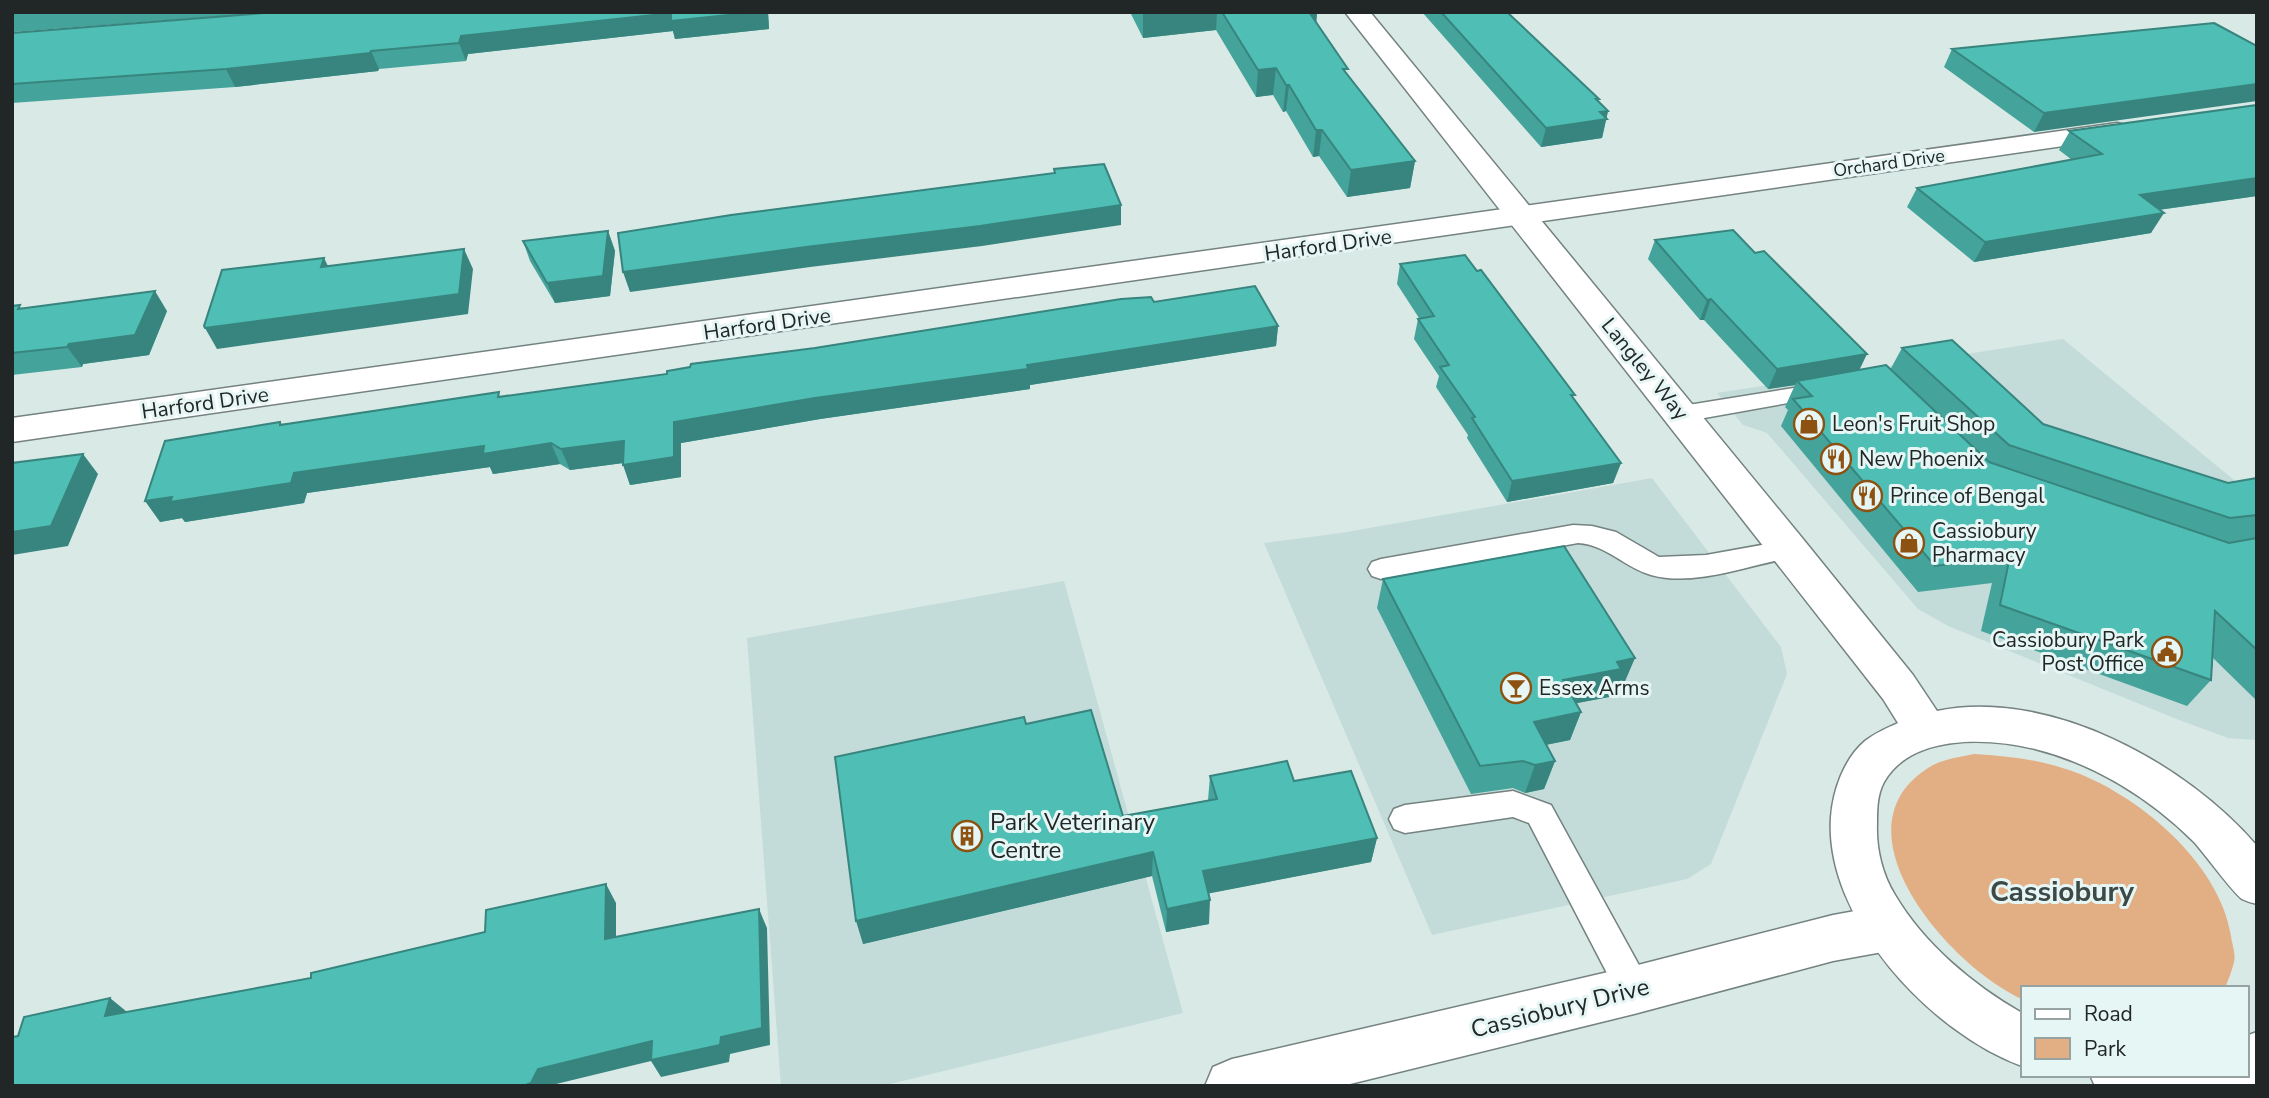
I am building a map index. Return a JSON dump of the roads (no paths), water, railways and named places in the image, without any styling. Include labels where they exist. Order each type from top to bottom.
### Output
[{"type":"street","name":"Langley Way","points":[[1357,12],[1789,549],[1898,687],[1926,730]]},
{"type":"street","name":"Orchard Drive","points":[[1521,217],[2146,127]]},
{"type":"street","name":"Harford Drive","points":[[12,430],[1521,217]]},
{"type":"street","points":[[2021,1040],[1996,1028],[1935,982],[1888,928],[1860,874],[1850,824],[1860,781],[1886,749],[1926,730],[1981,724],[2043,733],[2108,757],[2242,840],[2257,883]]},
{"type":"street","name":"Cassiobury Drive","points":[[1232,1086],[1634,990],[1833,938],[1888,928]]},
{"type":"street","points":[[2124,1077],[2139,1081],[2203,1077]]},
{"type":"lane","points":[[1682,414],[1852,385]]},
{"type":"lane","points":[[1381,569],[1573,534],[1590,534],[1611,541],[1637,559],[1658,567],[1688,566],[1789,549]]},
{"type":"lane","points":[[1405,819],[1513,804],[1540,814],[1634,990]]},
{"type":"place","name":"Leon's Fruit Shop","points":[[1809,424]]},
{"type":"place","name":"New Phoenix","points":[[1836,459]]},
{"type":"place","name":"Prince of Bengal","points":[[1867,496]]},
{"type":"place","name":"Cassiobury Pharmacy","points":[[1909,543]]},
{"type":"place","name":"Cassiobury Park Post Office","points":[[2167,652]]},
{"type":"place","name":"Essex Arms","points":[[1516,688]]},
{"type":"place","name":"Park Veterinary Centre","points":[[967,836]]},
{"type":"district","name":"Cassiobury","points":[[2062,891]]}]
